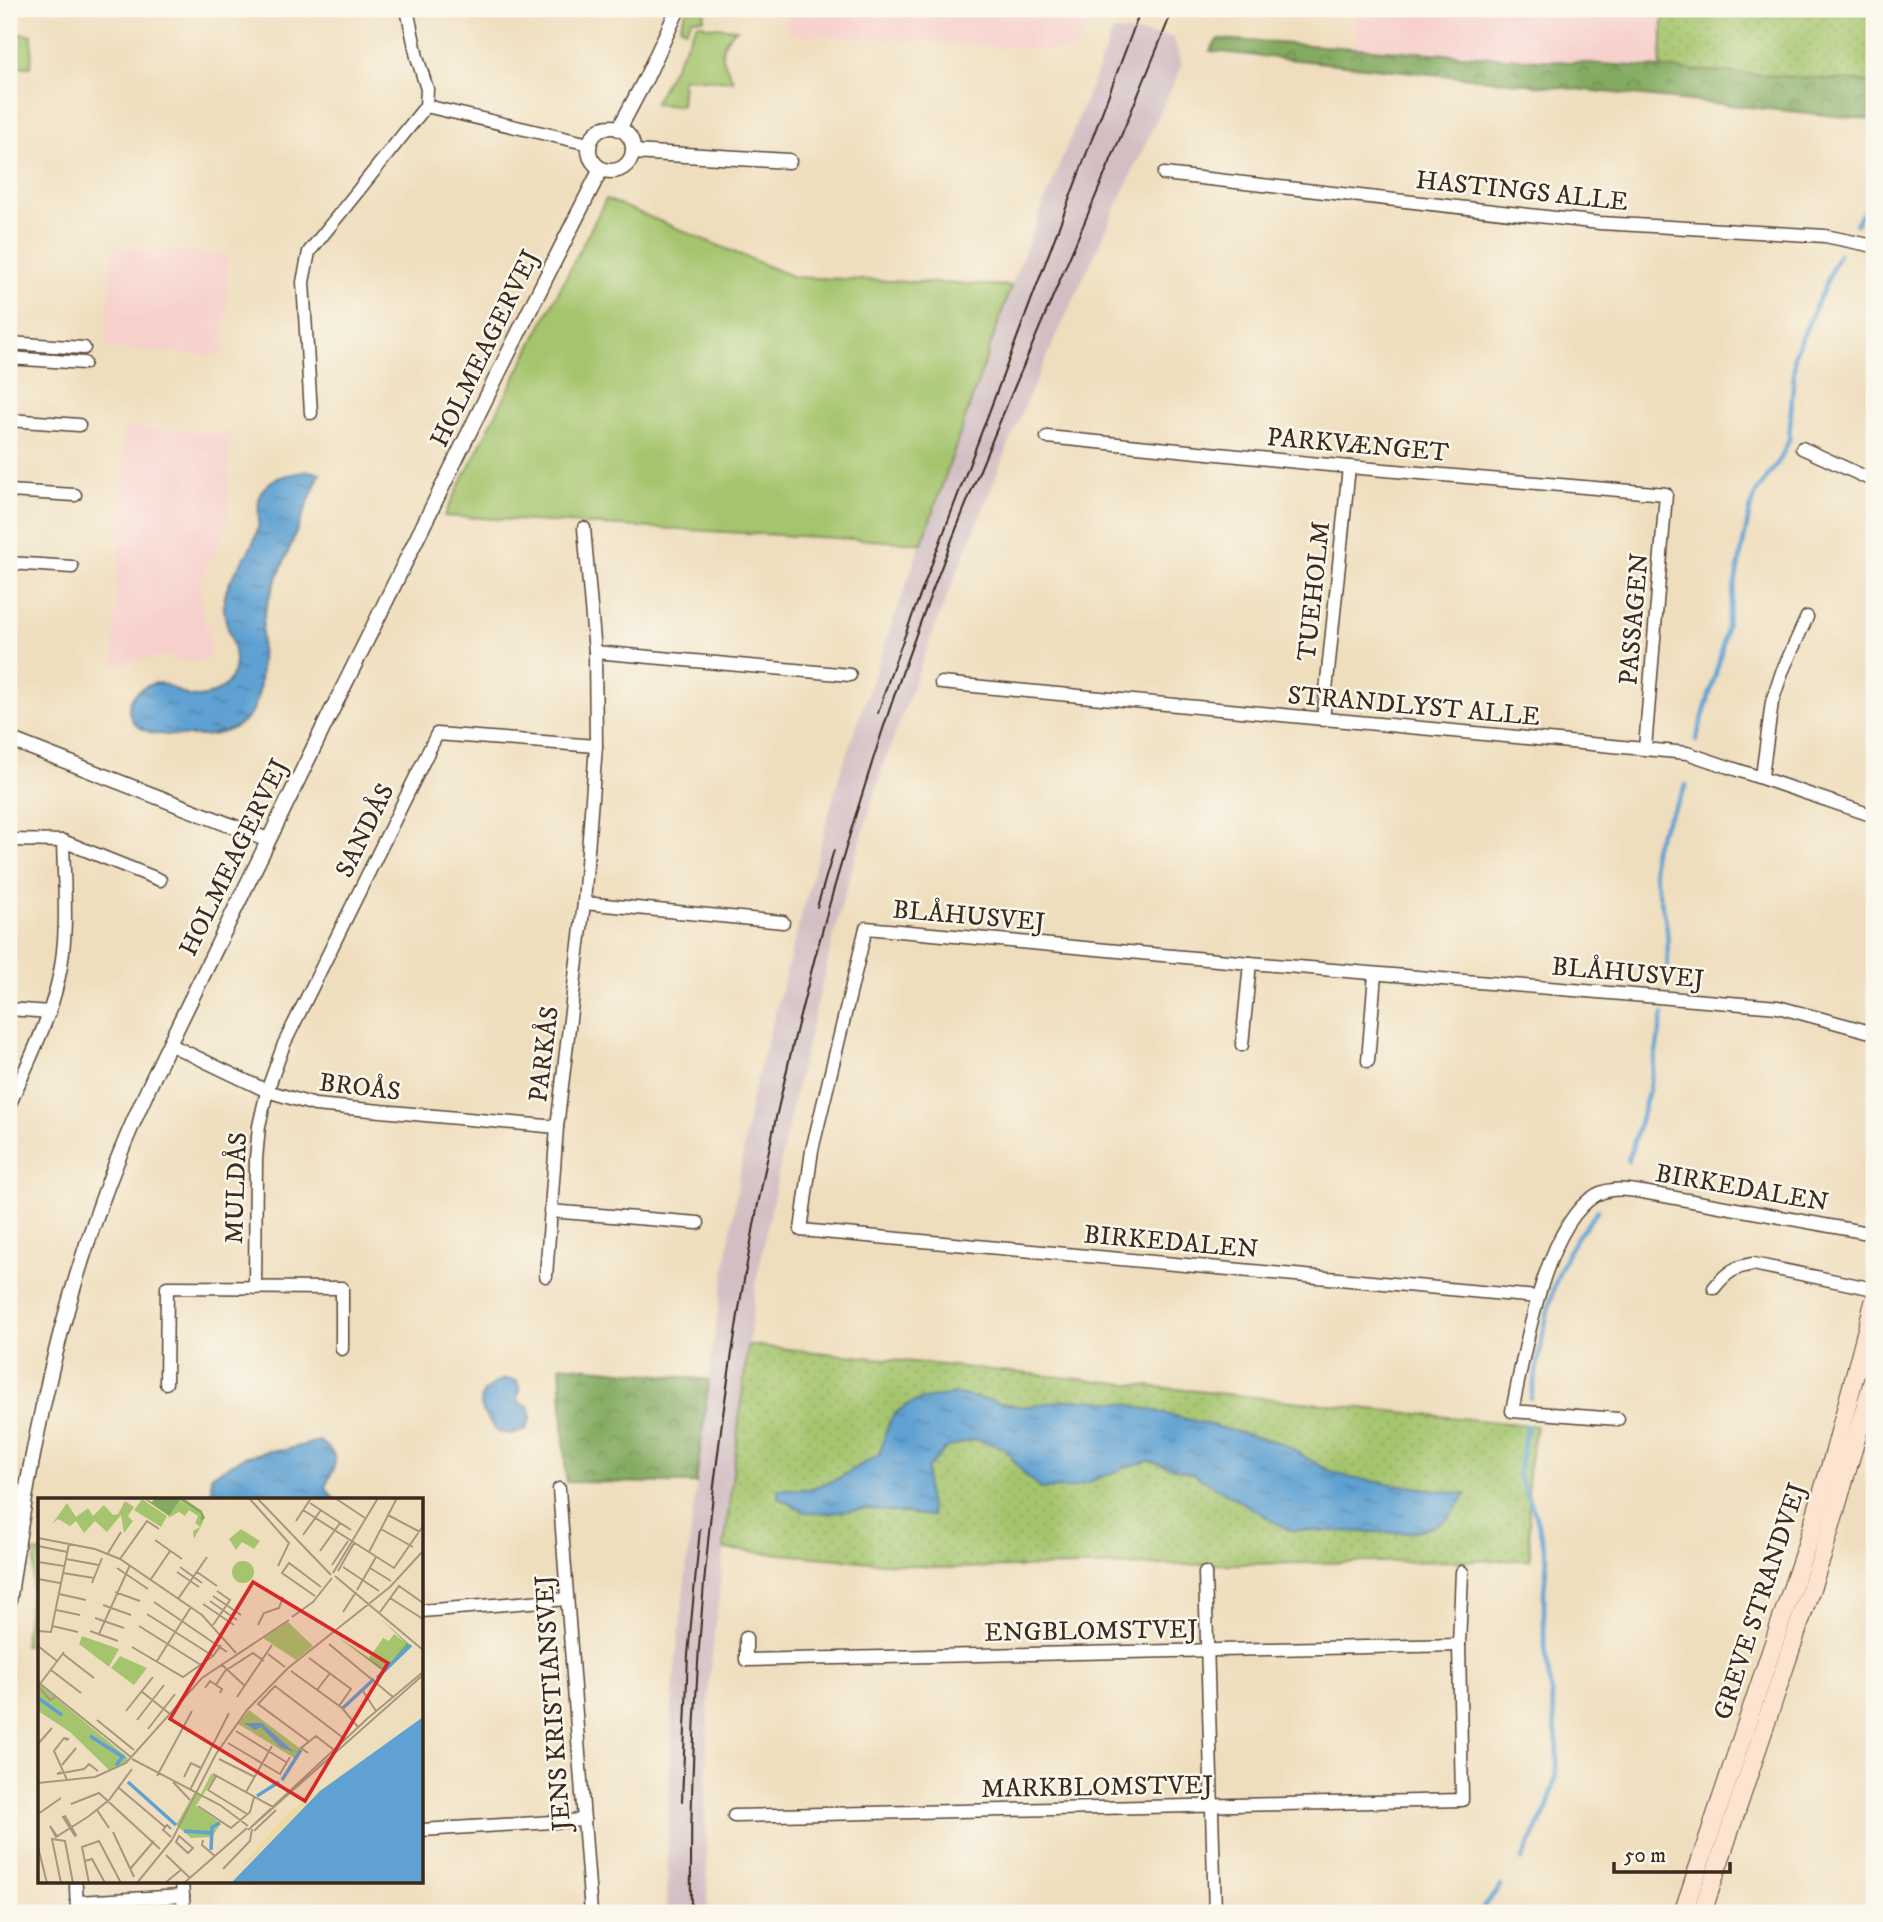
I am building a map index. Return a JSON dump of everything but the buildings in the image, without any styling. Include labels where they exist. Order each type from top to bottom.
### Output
[{"type":"main road","name":"GREVE STRANDVEJ","points":[[1683,1913],[1806,1547],[1834,1454],[1874,1302]]},
{"type":"main road","name":"GREVE STRANDVEJ","points":[[1702,1913],[1822,1556],[1874,1377]]},
{"type":"street","points":[[311,413],[303,282],[309,251],[426,106],[427,89],[407,9]]},
{"type":"street","points":[[619,129],[678,9]]},
{"type":"street","points":[[426,106],[589,144]]},
{"type":"street","points":[[604,128],[619,129],[630,138],[633,152],[624,167],[609,171],[601,169],[590,159],[589,144],[592,137],[604,128]]},
{"type":"street","points":[[633,152],[789,160]]},
{"type":"street","name":"HOLMEAGERVEJ","points":[[9,1602],[32,1454],[48,1378],[70,1296],[128,1133],[268,840],[601,169]]},
{"type":"street","name":"HASTINGS ALLE","points":[[1164,174],[1600,223],[1825,236],[1874,246]]},
{"type":"street","points":[[9,343],[84,348]]},
{"type":"street","points":[[68,362],[69,347]]},
{"type":"street","points":[[9,358],[84,363]]},
{"type":"street","points":[[9,420],[79,425]]},
{"type":"street","name":"PARKVÆNGET","points":[[1047,437],[1349,467],[1666,494]]},
{"type":"street","points":[[1802,448],[1874,481]]},
{"type":"street","name":"TUEHOLM","points":[[1323,720],[1349,467]]},
{"type":"street","points":[[9,491],[75,495]]},
{"type":"street","name":"PASSAGEN","points":[[1645,748],[1666,494]]},
{"type":"street","name":"PARKÅS","points":[[545,1276],[557,1127],[584,903],[596,746],[595,652],[584,528]]},
{"type":"street","points":[[9,562],[72,567]]},
{"type":"street","points":[[1762,776],[1772,702],[1782,672],[1807,617]]},
{"type":"street","points":[[595,652],[850,676]]},
{"type":"street","name":"STRANDLYST ALLE","points":[[941,683],[1697,755],[1874,816]]},
{"type":"street","name":"SANDÅS","points":[[267,1091],[284,1044],[437,734],[596,746]]},
{"type":"street","points":[[9,739],[268,840]]},
{"type":"street","points":[[9,840],[64,841],[160,880]]},
{"type":"street","points":[[9,1107],[50,1012],[59,979],[65,936],[64,841]]},
{"type":"street","points":[[584,903],[783,922]]},
{"type":"street","name":"BLÅHUSVEJ","points":[[801,1230],[812,1150],[866,928],[1778,1007],[1874,1032]]},
{"type":"street","points":[[1242,1045],[1250,963]]},
{"type":"street","points":[[1368,1061],[1375,974]]},
{"type":"street","points":[[9,1009],[50,1012]]},
{"type":"street","name":"BROÅS","points":[[169,1044],[267,1091],[314,1105],[557,1127]]},
{"type":"street","name":"MULDÅS","points":[[255,1288],[256,1159],[259,1126],[267,1091]]},
{"type":"street","name":"BIRKEDALEN","points":[[1618,1419],[1512,1411],[1538,1297],[1556,1247],[1570,1223],[1589,1201],[1605,1191],[1620,1189],[1874,1234]]},
{"type":"street","points":[[550,1212],[698,1223]]},
{"type":"street","name":"BIRKEDALEN","points":[[801,1230],[1538,1297]]},
{"type":"street","points":[[1714,1288],[1726,1274],[1738,1266],[1753,1264],[1874,1289]]},
{"type":"street","points":[[166,1383],[167,1287],[342,1288],[342,1349]]},
{"type":"street","name":"JENS KRISTIANSVEJ","points":[[559,1489],[591,1913]]},
{"type":"street","points":[[1459,1644],[1462,1572]]},
{"type":"street","points":[[1205,1573],[1215,1913]]},
{"type":"street","points":[[424,1611],[567,1599]]},
{"type":"street","name":"ENGBLOMSTVEJ","points":[[746,1638],[747,1660],[1459,1644]]},
{"type":"street","name":"MARKBLOMSTVEJ","points":[[734,1816],[1462,1800],[1459,1644]]},
{"type":"street","points":[[424,1830],[584,1819]]},
{"type":"street","points":[[182,1884],[184,1913]]},
{"type":"street","points":[[76,1886],[77,1908],[183,1896]]},
{"type":"shaded area","points":[[789,9],[1126,9],[1123,17],[1091,25],[1071,51],[787,34]]},
{"type":"shaded area","points":[[1357,9],[1874,9],[1874,82],[1354,49]]},
{"type":"shaded area","points":[[1113,31],[1173,37],[1182,65],[1028,398],[938,619],[882,769],[843,899],[795,1092],[756,1283],[709,1680],[705,1809],[708,1913],[667,1913],[674,1675],[712,1351],[751,1101],[840,773],[1011,286]]},
{"type":"shaded area","points":[[113,247],[228,254],[225,356],[105,348]]},
{"type":"shaded area","points":[[125,427],[230,434],[228,516],[219,546],[201,577],[200,602],[211,645],[209,655],[202,662],[191,663],[166,656],[113,665]]},
{"type":"green space","points":[[687,9],[705,9],[704,19],[692,19],[686,30],[680,26]]},
{"type":"green space","points":[[1664,9],[1874,9],[1874,82],[1660,68]]},
{"type":"green space","points":[[697,24],[737,29],[725,41],[722,54],[734,81],[683,78],[681,106],[654,104]]},
{"type":"green space","points":[[9,33],[32,35],[31,67],[9,66]]},
{"type":"green space","points":[[1218,39],[1874,82],[1874,120],[1210,51]]},
{"type":"green space","points":[[606,199],[794,277],[1011,286],[922,543],[444,516]]},
{"type":"green space","points":[[748,1345],[1536,1426],[1528,1472],[1530,1560],[942,1568],[724,1549]]},
{"type":"green space","points":[[560,1365],[709,1380],[696,1483],[566,1482]]},
{"type":"green space","points":[[36,1552],[38,1552],[38,1645],[24,1646]]},
{"type":"water","points":[[309,471],[320,473],[266,606],[260,684],[249,716],[230,730],[207,736],[159,734],[138,726],[129,712],[133,696],[141,689],[159,683],[185,695],[201,697],[218,691],[228,682],[233,673],[235,655],[225,619],[225,598],[232,577],[255,539],[259,523],[260,496],[265,487],[274,480]]},
{"type":"water","points":[[505,1379],[517,1381],[520,1391],[517,1398],[521,1404],[529,1407],[531,1417],[526,1429],[512,1434],[498,1432],[485,1416],[481,1402],[482,1395],[487,1390]]},
{"type":"water","points":[[957,1394],[1023,1407],[1064,1400],[1127,1404],[1281,1443],[1328,1470],[1350,1478],[1466,1494],[1450,1517],[1432,1527],[1408,1533],[1289,1530],[1193,1474],[1149,1461],[1072,1488],[1041,1489],[1026,1476],[1004,1448],[975,1439],[946,1448],[927,1469],[926,1488],[932,1516],[868,1509],[830,1513],[805,1512],[778,1498],[778,1489],[809,1489],[837,1479],[879,1454],[890,1421],[902,1408],[920,1400]]},
{"type":"water","points":[[319,1441],[327,1446],[335,1461],[325,1487],[333,1498],[212,1498],[211,1476],[244,1457]]},
{"type":"waterway","points":[[1856,224],[1874,195]]},
{"type":"waterway","points":[[1696,740],[1719,662],[1750,510],[1756,493],[1781,458],[1789,440],[1795,354],[1839,254]]},
{"type":"waterway","points":[[1667,985],[1667,930],[1653,859],[1660,832],[1686,785]]},
{"type":"waterway","points":[[1628,1161],[1649,1090],[1663,1014]]},
{"type":"waterway","points":[[1531,1398],[1558,1276],[1575,1240],[1598,1210]]},
{"type":"waterway","points":[[1522,1859],[1547,1809],[1555,1780],[1558,1749],[1544,1638],[1547,1558],[1536,1516],[1518,1475],[1527,1426]]},
{"type":"waterway","points":[[1480,1913],[1500,1886]]},
{"type":"tram line","points":[[878,713],[1141,9]]},
{"type":"tram line","points":[[691,1913],[693,1763],[702,1612],[717,1463],[738,1314],[766,1165],[799,1018],[838,873],[915,638],[985,457],[1173,9]]},
{"type":"tram line","points":[[817,907],[834,850]]},
{"type":"tram line","points":[[682,1801],[688,1655],[700,1529]]}]
